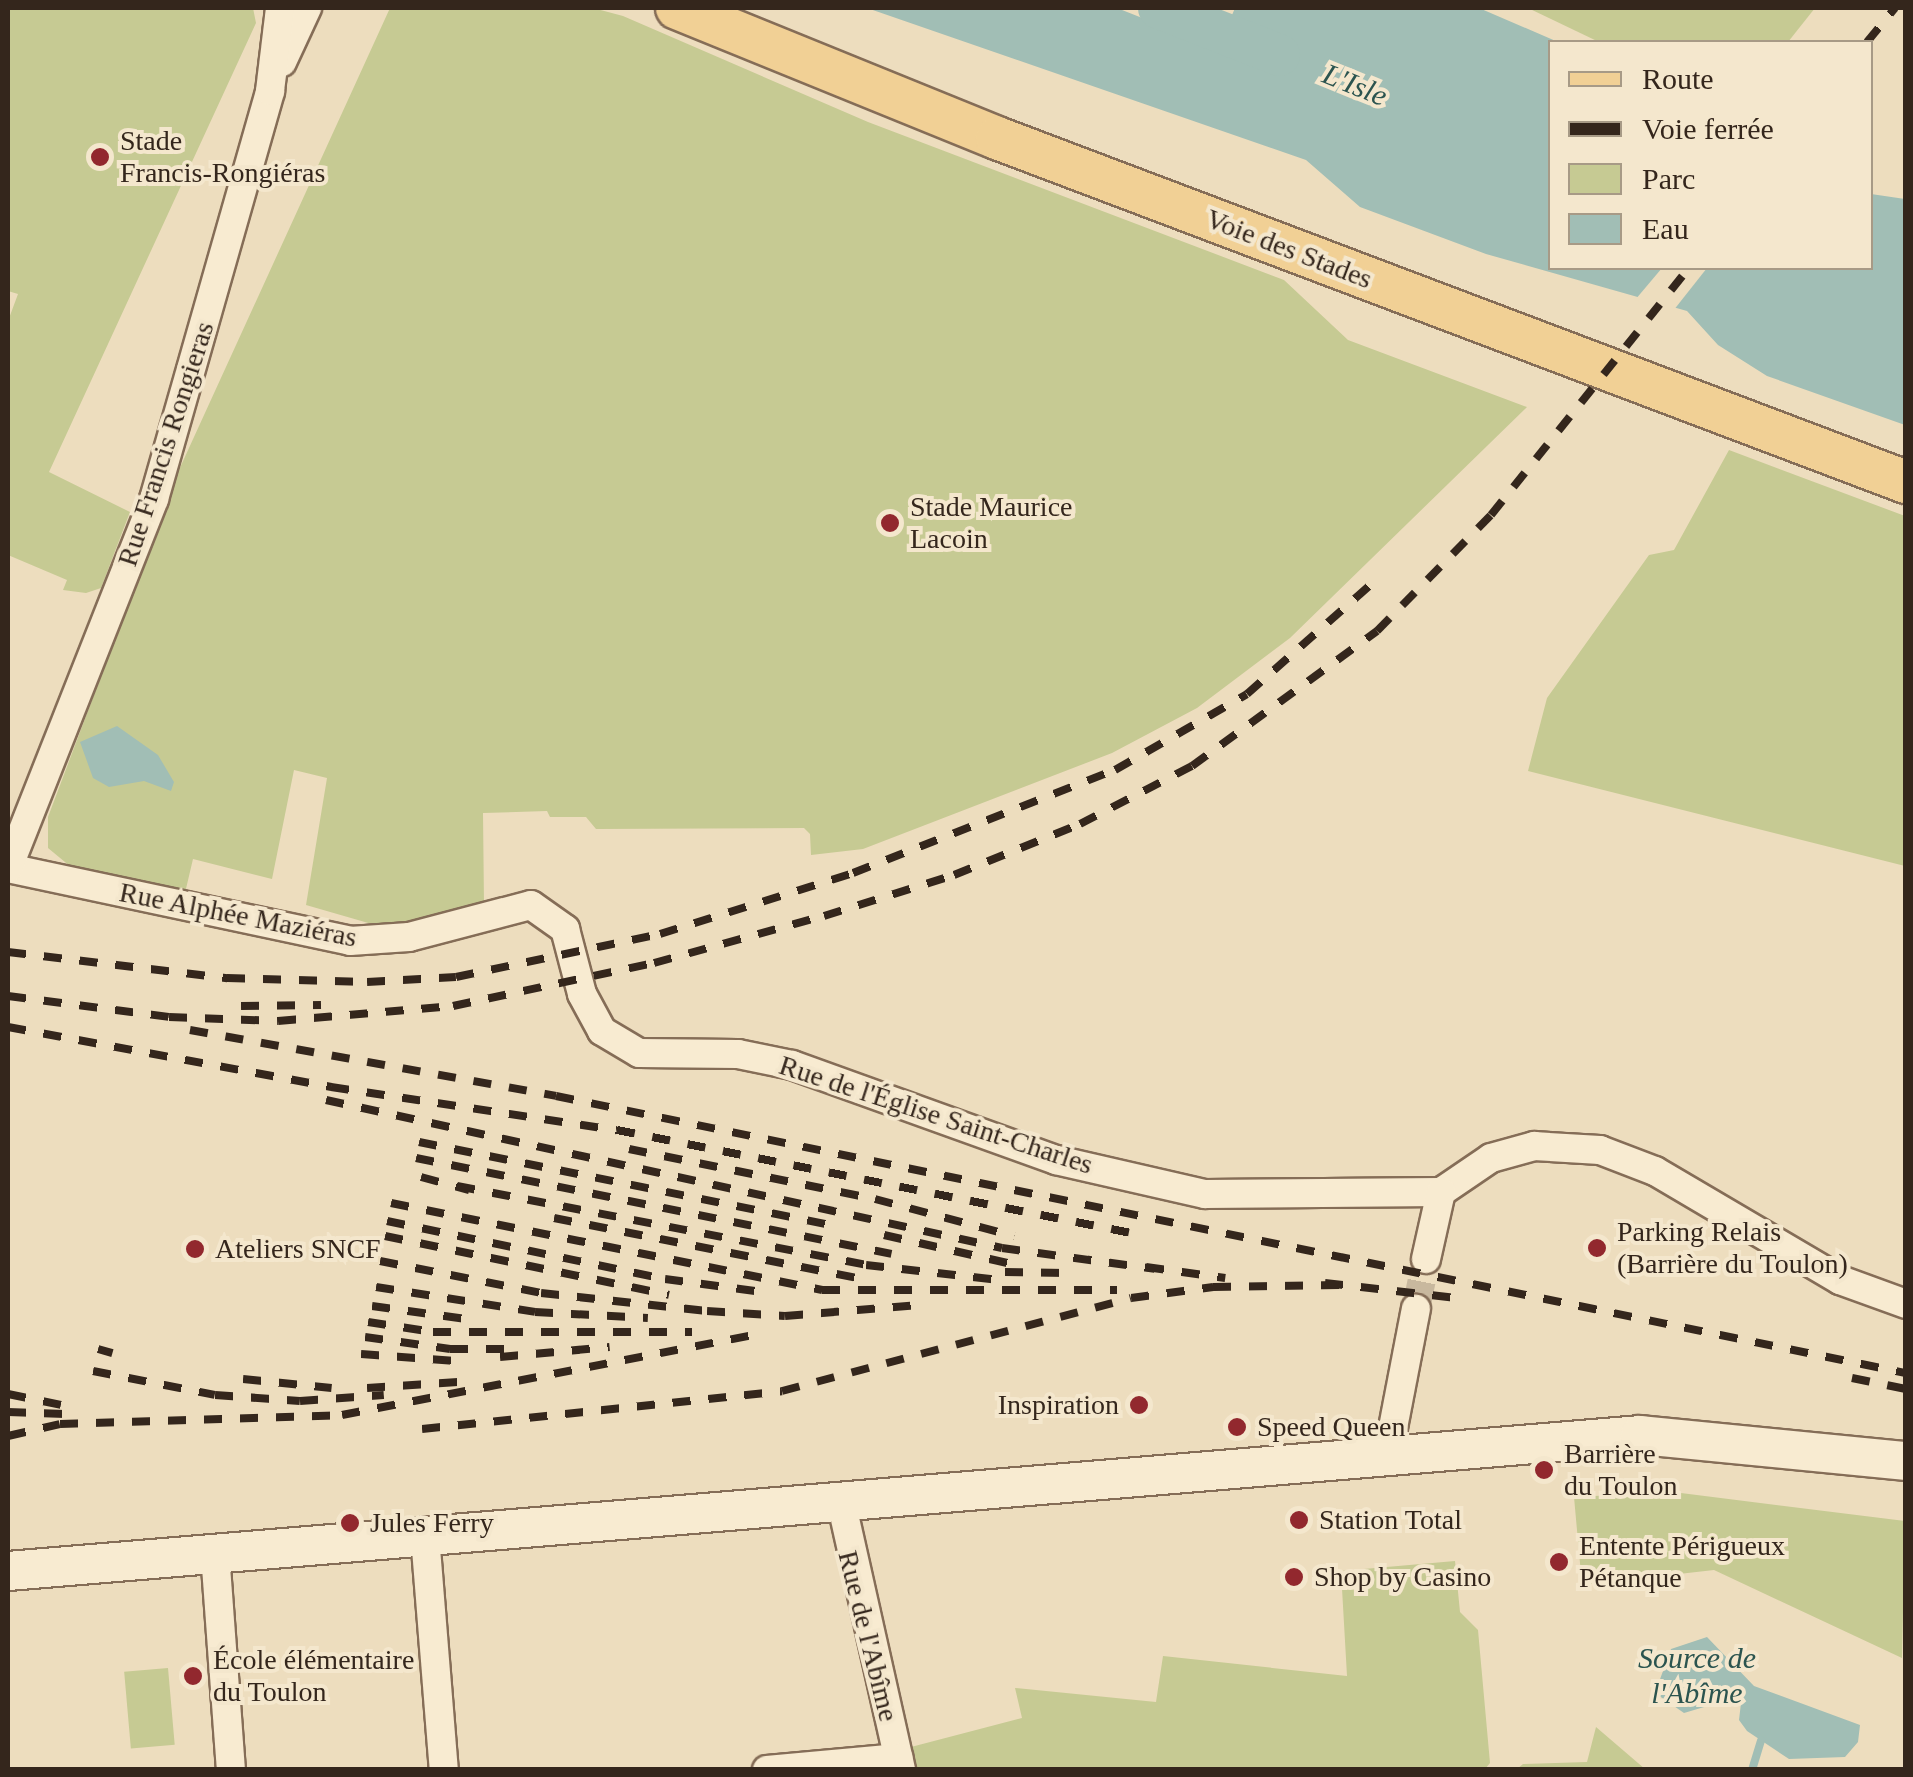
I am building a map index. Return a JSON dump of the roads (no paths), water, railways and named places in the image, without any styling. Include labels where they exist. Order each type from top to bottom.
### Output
[{"type":"main road","name":"Voie des Stades","points":[[676,8],[996,138],[1906,482]]},
{"type":"main road","points":[[8,1571],[1640,1435],[1906,1461]]},
{"type":"street","name":"Rue Francis Rongieras","points":[[8,868],[154,499],[270,91],[280,8]]},
{"type":"street","points":[[270,91],[307,8]]},
{"type":"street","name":"Rue Alphée Maziéras","points":[[8,868],[350,942],[410,937],[531,905],[560,921],[568,940]]},
{"type":"street","name":"Rue de l'Église Saint-Charles","points":[[568,940],[582,994],[602,1031],[638,1053],[738,1054],[792,1064],[1056,1160],[1204,1194],[1440,1192]]},
{"type":"street","points":[[1426,1259],[1440,1192],[1492,1158],[1534,1146],[1584,1147],[1655,1170],[1840,1280],[1906,1304]]},
{"type":"street","points":[[1387,1458],[1416,1310]]},
{"type":"street","name":"Rue de l'Abîme","points":[[842,1502],[842,1526],[899,1764]]},
{"type":"street","points":[[424,1536],[444,1770]]},
{"type":"street","points":[[215,1554],[231,1770]]},
{"type":"street","points":[[767,1770],[899,1764]]},
{"type":"water","points":[[867,8],[1117,8],[1218,48],[1235,8],[1479,8],[1553,40],[1548,40],[1548,270],[1873,270],[1873,194],[1905,199],[1905,425],[1767,376],[1718,345],[1687,311],[1486,254],[1360,207],[1306,160]]},
{"type":"water","points":[[117,726],[158,755],[174,782],[171,791],[144,781],[109,787],[93,778],[80,742]]},
{"type":"water","name":"Source de l'Abîme","points":[[1707,1637],[1754,1686],[1860,1725],[1858,1742],[1845,1757],[1789,1759],[1747,1731],[1739,1720],[1741,1703],[1731,1699],[1684,1713],[1655,1693],[1671,1649]]},
{"type":"waterway","name":"L'Isle","points":[[1159,8],[1279,55]]},
{"type":"waterway","points":[[1752,1770],[1761,1740]]},
{"type":"tunnel","points":[[1416,1309],[1426,1259]]},
{"type":"railway","points":[[1869,40],[1895,8]]},
{"type":"railway","points":[[8,996],[169,1017],[278,1021],[453,1006],[654,963],[824,916],[954,875],[1080,824],[1192,766],[1377,631],[1491,515],[1687,270]]},
{"type":"railway","points":[[8,952],[227,978],[367,982],[456,977],[660,934],[853,873],[1115,770],[1247,694],[1377,579]]},
{"type":"railway","points":[[241,1006],[321,1005]]},
{"type":"railway","points":[[8,1027],[331,1087],[617,1130],[1131,1233]]},
{"type":"railway","points":[[190,1030],[556,1096],[1906,1373]]},
{"type":"railway","points":[[326,1100],[1002,1248],[1155,1269]]},
{"type":"railway","points":[[419,1142],[830,1225]]},
{"type":"railway","points":[[629,1149],[875,1199],[1014,1236]]},
{"type":"railway","points":[[416,1158],[891,1254]]},
{"type":"railway","points":[[421,1177],[469,1190]]},
{"type":"railway","points":[[457,1186],[866,1265],[1008,1281]]},
{"type":"railway","points":[[391,1203],[822,1290],[1117,1290]]},
{"type":"railway","points":[[554,1218],[863,1279]]},
{"type":"railway","points":[[387,1221],[665,1279],[770,1293]]},
{"type":"railway","points":[[884,1235],[1021,1266]]},
{"type":"railway","points":[[385,1236],[669,1295]]},
{"type":"railway","points":[[380,1261],[541,1293],[707,1311],[785,1316],[920,1305]]},
{"type":"railway","points":[[1146,1267],[1225,1278]]},
{"type":"railway","points":[[1005,1272],[1066,1273]]},
{"type":"railway","points":[[1325,1283],[1465,1299]]},
{"type":"railway","points":[[422,1429],[782,1391],[1131,1298],[1213,1287],[1339,1285]]},
{"type":"railway","points":[[376,1287],[535,1312],[648,1318]]},
{"type":"railway","points":[[372,1306],[466,1319]]},
{"type":"railway","points":[[368,1322],[433,1332],[692,1332]]},
{"type":"railway","points":[[8,1436],[60,1424],[342,1415],[755,1335]]},
{"type":"railway","points":[[365,1337],[450,1349],[514,1349]]},
{"type":"railway","points":[[500,1357],[610,1347]]},
{"type":"railway","points":[[98,1349],[112,1353]]},
{"type":"railway","points":[[361,1354],[456,1361]]},
{"type":"railway","points":[[93,1371],[215,1395],[300,1401],[384,1395]]},
{"type":"railway","points":[[1852,1378],[1906,1389]]},
{"type":"railway","points":[[243,1379],[332,1388]]},
{"type":"railway","points":[[367,1388],[458,1382]]},
{"type":"railway","points":[[8,1394],[61,1405]]},
{"type":"railway","points":[[8,1412],[65,1414]]},
{"type":"place","name":"Stade Francis-Rongiéras","points":[[100,157]]},
{"type":"place","name":"Stade Maurice Lacoin","points":[[890,523]]},
{"type":"place","name":"Parking Relais (Barrière du Toulon)","points":[[1597,1248]]},
{"type":"place","name":"Ateliers SNCF","points":[[195,1249]]},
{"type":"place","name":"Inspiration","points":[[1139,1405]]},
{"type":"place","name":"Speed Queen","points":[[1237,1427]]},
{"type":"place","name":"Barrière du Toulon","points":[[1544,1470]]},
{"type":"place","name":"Station Total","points":[[1299,1520]]},
{"type":"place","name":"Jules Ferry","points":[[350,1523]]},
{"type":"place","name":"Entente Périgueux Pétanque","points":[[1559,1562]]},
{"type":"place","name":"Shop by Casino","points":[[1294,1577]]},
{"type":"place","name":"École élémentaire du Toulon","points":[[193,1676]]}]
